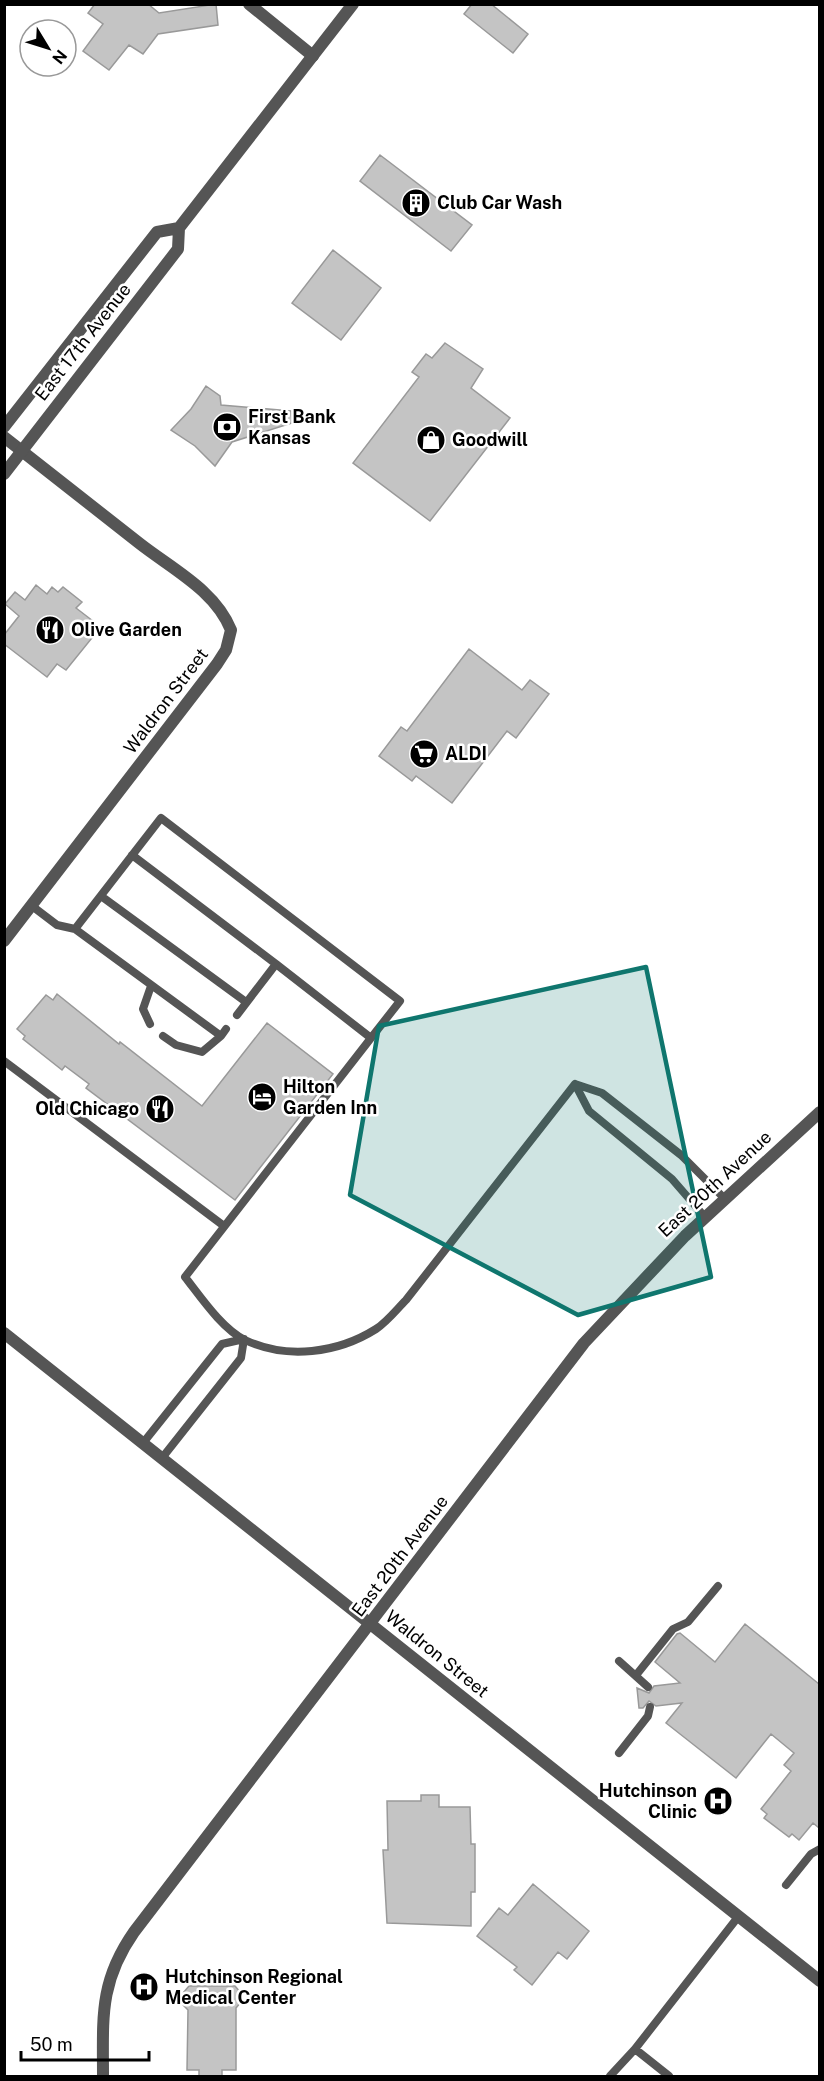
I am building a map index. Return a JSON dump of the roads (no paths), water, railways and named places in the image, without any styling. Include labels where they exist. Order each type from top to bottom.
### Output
[{"type":"street","points":[[249,4],[313,56]]},
{"type":"street","name":"East 17th Avenue","points":[[4,474],[177,249],[179,228],[353,4]]},
{"type":"street","name":"East 17th Avenue","points":[[4,427],[158,232],[179,228]]},
{"type":"street","name":"Waldron Street","points":[[4,437],[163,562],[198,586],[217,604],[231,630],[226,650],[217,664],[4,941]]},
{"type":"street","name":"East 20th Avenue","points":[[103,2076],[103,2020],[107,1980],[117,1956],[584,1343],[705,1217],[819,1112]]},
{"type":"street","name":"Waldron Street","points":[[4,1333],[819,1981]]},
{"type":"lane","points":[[75,929],[161,818],[400,1001],[185,1277],[215,1314],[243,1340]]},
{"type":"lane","points":[[132,855],[370,1038]]},
{"type":"lane","points":[[101,896],[246,1002]]},
{"type":"lane","points":[[32,906],[57,925],[75,929],[151,986],[224,1033],[202,1052],[176,1045],[163,1036]]},
{"type":"lane","points":[[237,1015],[276,964]]},
{"type":"lane","points":[[150,1024],[143,1009],[151,986]]},
{"type":"lane","points":[[4,1061],[224,1226]]},
{"type":"lane","points":[[575,1084],[602,1093],[681,1155],[725,1199]]},
{"type":"lane","points":[[575,1084],[589,1112],[672,1179],[705,1217]]},
{"type":"lane","points":[[143,1443],[222,1344],[243,1340],[304,1353],[342,1345],[378,1328],[406,1300],[575,1084]]},
{"type":"lane","points":[[162,1458],[241,1358],[243,1340]]},
{"type":"lane","points":[[637,1674],[674,1629],[688,1622],[718,1586]]},
{"type":"lane","points":[[619,1661],[637,1674],[648,1687]]},
{"type":"lane","points":[[619,1753],[648,1716],[650,1707]]},
{"type":"lane","points":[[786,1885],[811,1854],[819,1849]]},
{"type":"lane","points":[[610,2076],[635,2049],[738,1917]]},
{"type":"lane","points":[[635,2049],[669,2076]]},
{"type":"place","name":"Club Car Wash","points":[[416,203]]},
{"type":"place","name":"First Bank Kansas","points":[[227,427]]},
{"type":"place","name":"Goodwill","points":[[431,440]]},
{"type":"place","name":"Olive Garden","points":[[50,630]]},
{"type":"place","name":"ALDI","points":[[424,754]]},
{"type":"place","name":"Hilton Garden Inn","points":[[262,1097]]},
{"type":"place","name":"Old Chicago","points":[[160,1109]]},
{"type":"place","name":"Hutchinson Clinic","points":[[718,1801]]},
{"type":"place","name":"Hutchinson Regional Medical Center","points":[[144,1987]]}]
